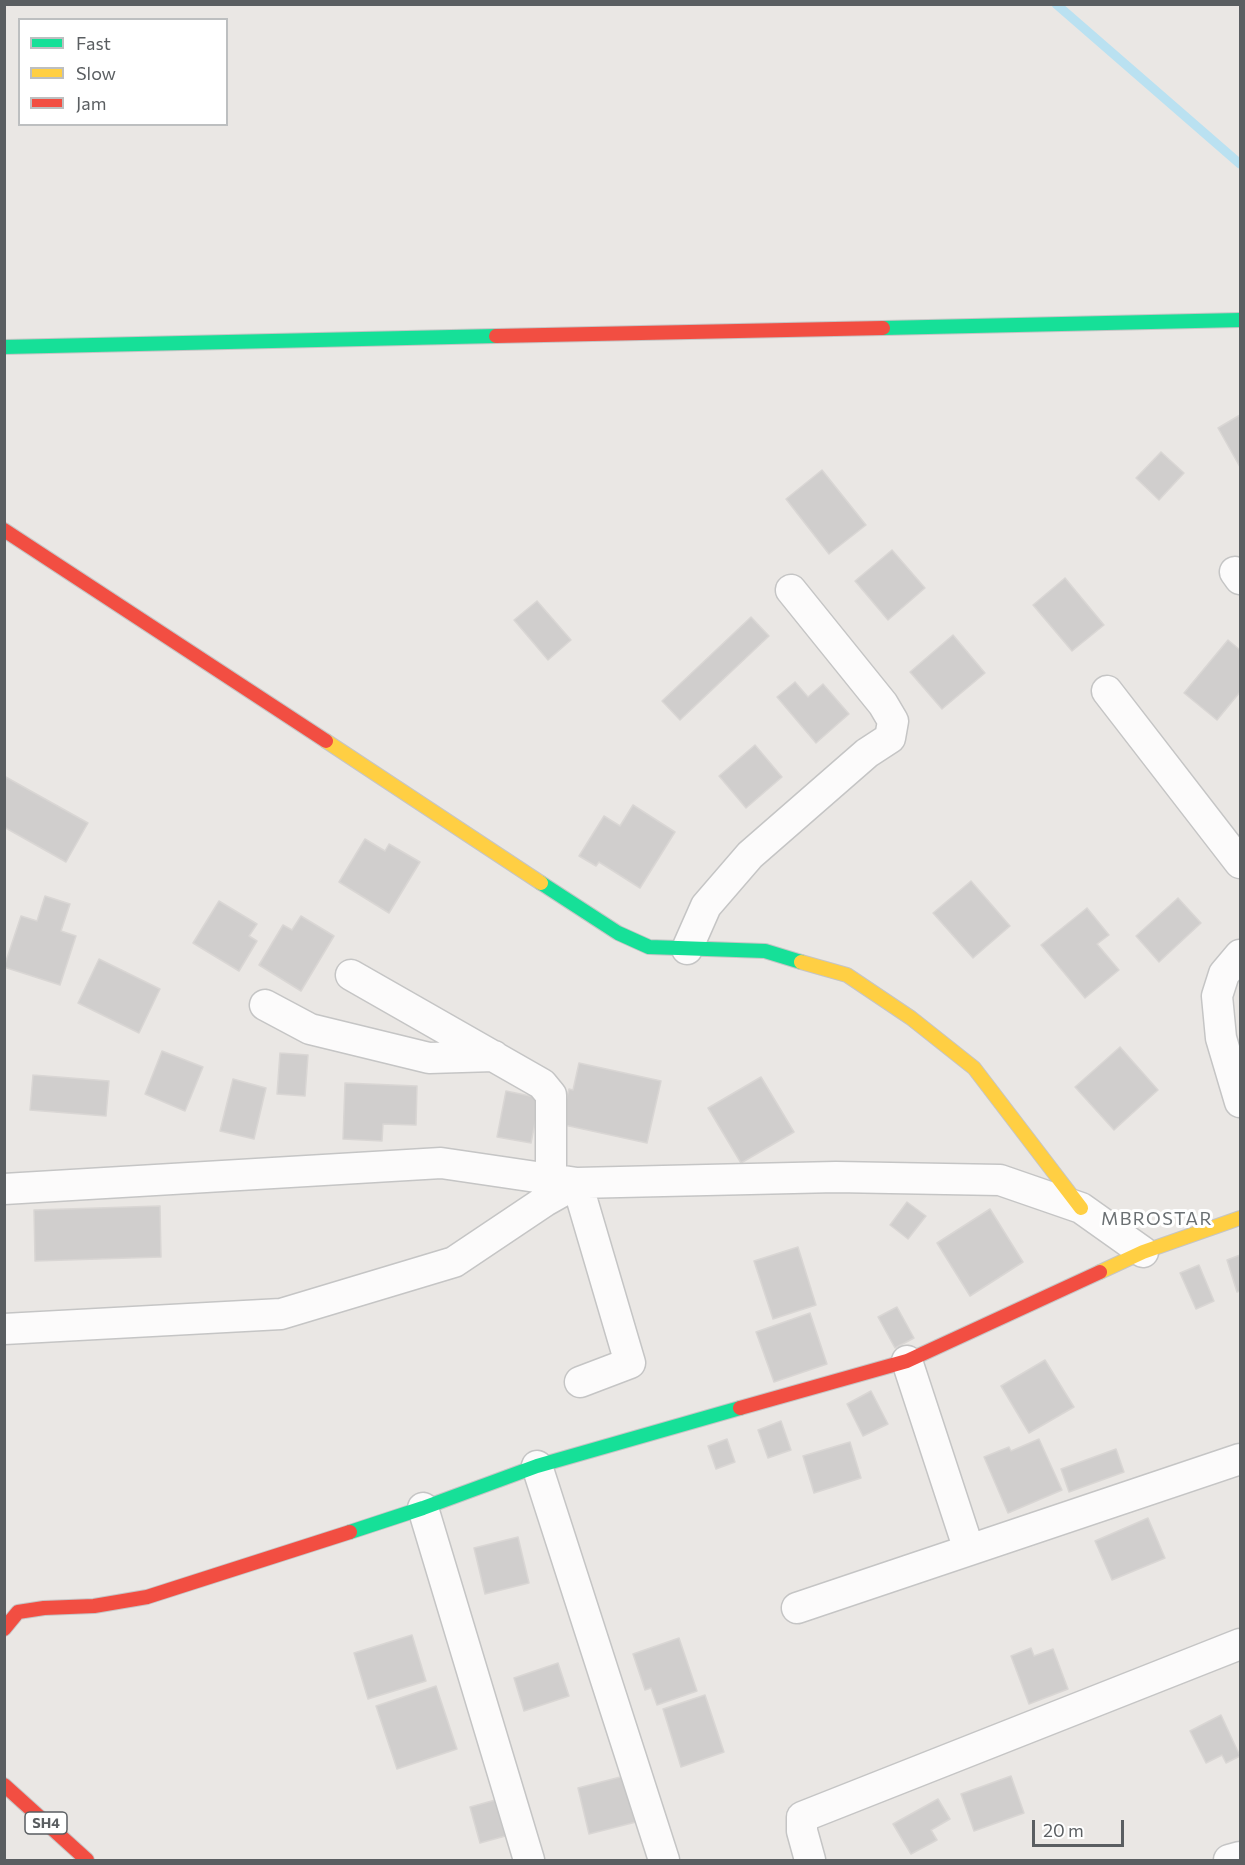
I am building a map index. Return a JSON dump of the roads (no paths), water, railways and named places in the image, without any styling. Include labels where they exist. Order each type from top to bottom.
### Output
[{"type":"street","points":[[4,347],[1240,320]]},
{"type":"street","points":[[4,530],[618,933],[649,947],[765,951],[847,975],[911,1018],[974,1068],[1081,1208]]},
{"type":"street","points":[[687,949],[706,906],[750,855],[867,753],[890,738],[893,721],[883,704],[791,590]]},
{"type":"street","points":[[1107,691],[1240,863]]},
{"type":"street","points":[[1240,955],[1224,974],[1217,996],[1221,1038],[1240,1102]]},
{"type":"street","points":[[351,975],[536,1081],[551,1095],[564,1181],[630,1363],[580,1382]]},
{"type":"street","points":[[266,1005],[310,1029],[429,1058],[494,1056]]},
{"type":"street","points":[[4,1189],[441,1163],[564,1181],[836,1177],[1000,1180],[1081,1208],[1143,1252]]},
{"type":"street","points":[[4,1329],[281,1314],[454,1262],[545,1201],[564,1181]]},
{"type":"street","points":[[9,1614],[44,1608],[94,1606],[147,1598],[423,1508],[537,1466],[907,1361],[1143,1252],[1240,1218]]},
{"type":"street","points":[[907,1361],[969,1550]]},
{"type":"street","points":[[796,1608],[1240,1459]]},
{"type":"street","points":[[537,1466],[664,1860]]},
{"type":"street","points":[[423,1508],[529,1860]]},
{"type":"street","points":[[810,1860],[802,1831],[802,1817],[1240,1644]]},
{"type":"street","name":"SH4","points":[[4,1785],[87,1860]]},
{"type":"street","points":[[1229,1860],[1240,1857]]},
{"type":"waterway","points":[[1056,4],[1240,164]]},
{"type":"district","name":"MBROSTAR","points":[[1157,1219]]}]
